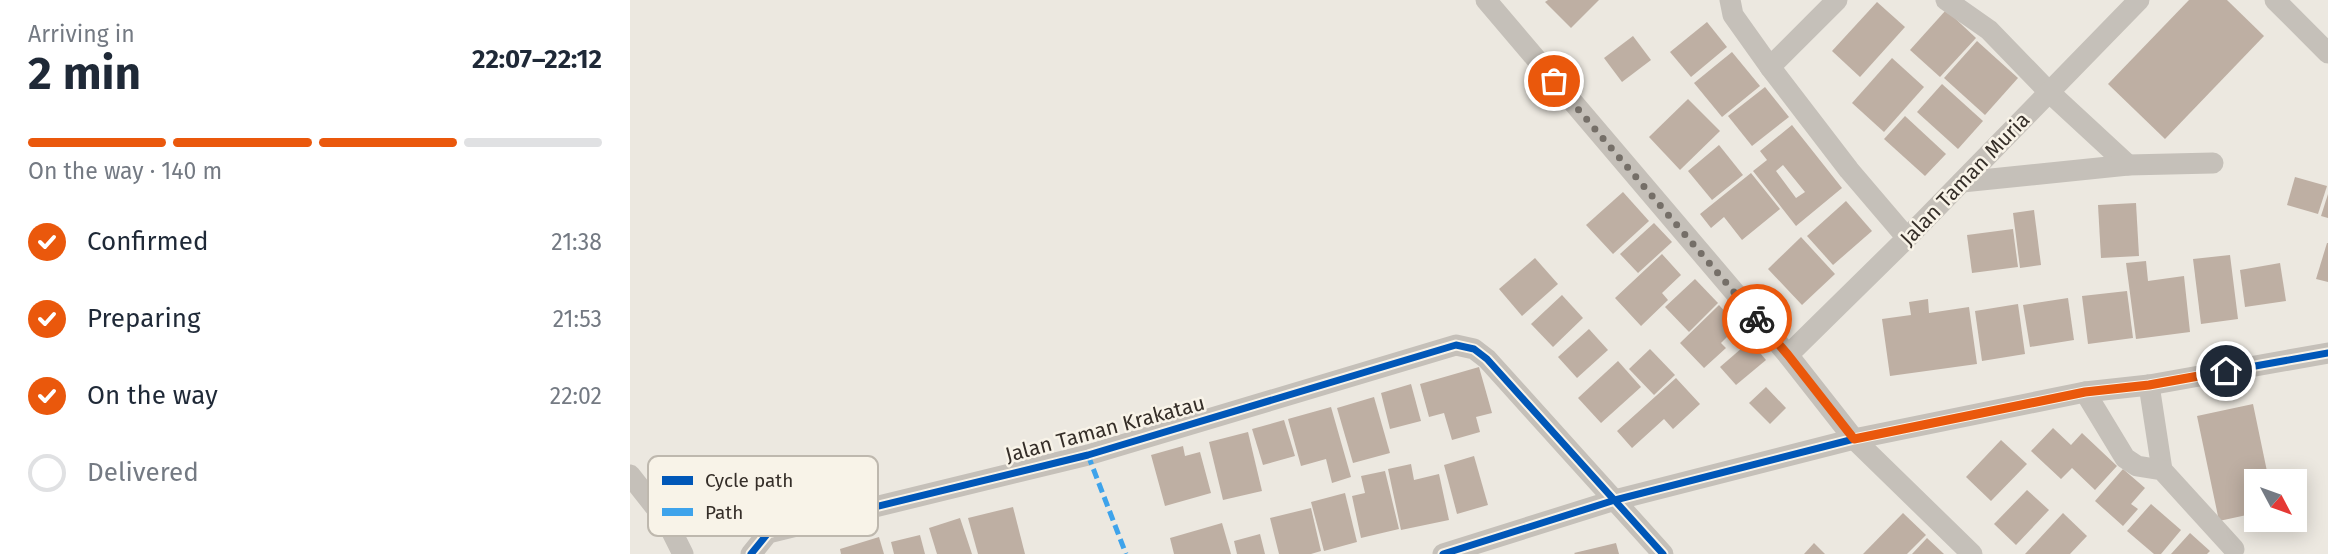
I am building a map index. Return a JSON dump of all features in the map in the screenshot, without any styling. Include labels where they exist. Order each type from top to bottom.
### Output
[{"type":"street","points":[[1486,0],[1788,355],[1854,439],[1972,554]]},
{"type":"street","points":[[1730,0],[1732,15],[1770,67],[1849,170],[1907,238]]},
{"type":"street","points":[[1770,67],[1837,0]]},
{"type":"street","points":[[1946,0],[1989,30],[2049,92],[2128,165]]},
{"type":"street","name":"Jalan Taman Muria","points":[[1788,355],[1907,238],[2139,0]]},
{"type":"street","points":[[2275,0],[2328,52]]},
{"type":"street","points":[[1962,182],[2128,165],[2213,163]]},
{"type":"street","name":"Jalan Taman Krakatau","points":[[878,506],[1088,455],[1456,345],[1474,349],[1487,359],[1615,500]]},
{"type":"street","points":[[1443,554],[1615,500],[1854,439],[2085,392],[2149,385],[2328,353]]},
{"type":"street","points":[[2149,385],[2162,470],[2234,549]]},
{"type":"street","points":[[2085,392],[2125,458],[2137,466],[2162,470]]},
{"type":"street","points":[[630,475],[648,498]]},
{"type":"street","points":[[1615,500],[1663,554]]},
{"type":"street","points":[[674,536],[683,554]]},
{"type":"street","name":"Jalan Taman Krakatau","points":[[751,554],[766,536]]},
{"type":"building","points":[[1599,0],[1571,28],[1545,2]]},
{"type":"building","points":[[2189,0],[2227,0],[2264,36],[2165,139],[2108,84]]},
{"type":"building","points":[[1877,2],[1905,27],[1860,77],[1832,51]]},
{"type":"building","points":[[1946,10],[1976,38],[1940,77],[1910,50]]},
{"type":"building","points":[[1707,22],[1727,47],[1691,77],[1670,52]]},
{"type":"building","points":[[1633,36],[1651,60],[1622,82],[1604,58]]},
{"type":"building","points":[[1977,41],[2018,78],[1985,115],[1944,78]]},
{"type":"building","points":[[1732,52],[1760,86],[1722,117],[1694,83]]},
{"type":"building","points":[[1892,58],[1924,87],[1884,132],[1852,103]]},
{"type":"building","points":[[1942,84],[1983,121],[1958,149],[1917,112]]},
{"type":"building","points":[[1765,87],[1789,117],[1752,146],[1728,116]]},
{"type":"building","points":[[1688,99],[1720,131],[1680,170],[1649,137]]},
{"type":"building","points":[[1905,116],[1946,154],[1925,176],[1884,139]]},
{"type":"building","points":[[1792,125],[1842,188],[1796,226],[1753,171],[1767,160],[1760,151]],"holes":[[[1783,165],[1805,192],[1796,198],[1776,171]]]},
{"type":"building","points":[[1719,145],[1743,175],[1712,200],[1688,171]]},
{"type":"building","points":[[1751,173],[1780,209],[1742,240],[1724,217],[1711,228],[1700,214]]},
{"type":"building","points":[[2295,177],[2327,186],[2318,214],[2287,205]]},
{"type":"building","points":[[1623,192],[1649,221],[1613,254],[1586,225]]},
{"type":"building","points":[[2328,194],[2328,218],[2321,216]]},
{"type":"building","points":[[1846,201],[1872,231],[1833,265],[1807,236]]},
{"type":"building","points":[[2136,203],[2139,256],[2101,258],[2098,205]]},
{"type":"building","points":[[2034,210],[2041,265],[2020,268],[2013,213]]},
{"type":"building","points":[[1654,223],[1672,242],[1638,273],[1620,254]]},
{"type":"building","points":[[2013,229],[2018,267],[1972,273],[1967,235]]},
{"type":"building","points":[[1801,237],[1835,274],[1802,305],[1768,269]]},
{"type":"building","points":[[2328,243],[2328,282],[2316,279]]},
{"type":"building","points":[[1662,254],[1681,275],[1662,293],[1668,300],[1641,326],[1615,298]]},
{"type":"building","points":[[2230,255],[2238,319],[2201,324],[2193,259]]},
{"type":"building","points":[[1535,258],[1558,284],[1522,316],[1499,289]]},
{"type":"building","points":[[2146,261],[2148,281],[2184,276],[2190,332],[2136,339],[2126,263]]},
{"type":"building","points":[[2280,263],[2286,301],[2245,307],[2240,270]]},
{"type":"building","points":[[1695,279],[1718,303],[1689,332],[1665,307]]},
{"type":"building","points":[[2127,291],[2133,338],[2088,344],[2082,296]]},
{"type":"building","points":[[1562,295],[1583,318],[1553,347],[1531,324]]},
{"type":"building","points":[[2068,298],[2074,340],[2030,347],[2023,305]]},
{"type":"building","points":[[1928,299],[1929,313],[1969,307],[1977,364],[1890,376],[1882,319],[1911,315],[1909,302]]},
{"type":"building","points":[[2018,304],[2025,354],[1982,361],[1975,311]]},
{"type":"building","points":[[1719,305],[1738,326],[1721,343],[1726,348],[1704,368],[1680,343]]},
{"type":"building","points":[[1589,329],[1608,350],[1577,378],[1558,357]]},
{"type":"building","points":[[1750,341],[1766,360],[1736,385],[1720,367]]},
{"type":"building","points":[[1650,349],[1675,375],[1654,395],[1629,369]]},
{"type":"building","points":[[1618,361],[1641,387],[1601,423],[1578,398]]},
{"type":"building","points":[[1479,367],[1492,413],[1476,417],[1480,432],[1452,440],[1444,413],[1429,417],[1420,384]]},
{"type":"building","points":[[1676,378],[1700,404],[1673,429],[1664,419],[1632,448],[1617,431]]},
{"type":"building","points":[[1411,384],[1421,421],[1390,429],[1381,393]]},
{"type":"building","points":[[1766,387],[1786,408],[1770,424],[1749,403]]},
{"type":"building","points":[[1374,397],[1390,453],[1353,463],[1337,408]]},
{"type":"building","points":[[2253,404],[2267,469],[2244,469],[2244,516],[2219,521],[2197,416]]},
{"type":"building","points":[[1331,407],[1351,477],[1332,483],[1326,459],[1301,466],[1288,419]]},
{"type":"building","points":[[1284,420],[1295,456],[1263,465],[1252,429]]},
{"type":"building","points":[[2053,428],[2071,445],[2082,433],[2117,466],[2095,490],[2072,468],[2061,479],[2031,451]]},
{"type":"building","points":[[1248,432],[1262,491],[1223,500],[1209,442]]},
{"type":"building","points":[[2001,440],[2027,464],[1991,501],[1966,477]]},
{"type":"building","points":[[1183,446],[1185,456],[1200,452],[1211,493],[1165,506],[1151,455]]},
{"type":"building","points":[[1474,456],[1488,505],[1457,514],[1444,465]]},
{"type":"building","points":[[1411,464],[1414,480],[1439,474],[1449,520],[1401,530],[1388,469]]},
{"type":"building","points":[[2123,469],[2145,488],[2131,504],[2138,509],[2123,526],[2095,501]]},
{"type":"building","points":[[1385,471],[1399,529],[1361,538],[1352,496],[1365,493],[1361,476]]},
{"type":"building","points":[[2027,490],[2049,510],[2016,545],[1994,524]]},
{"type":"building","points":[[1345,493],[1357,542],[1324,551],[1311,502]]},
{"type":"building","points":[[2151,504],[2181,530],[2161,554],[2154,554],[2127,531]]},
{"type":"building","points":[[1013,507],[1025,554],[978,554],[968,518]]},
{"type":"building","points":[[1311,508],[1321,551],[1311,554],[1279,554],[1270,518]]},
{"type":"building","points":[[1903,513],[1926,535],[1907,554],[1863,554]]},
{"type":"building","points":[[2063,513],[2087,536],[2070,554],[2025,554]]},
{"type":"building","points":[[960,518],[972,554],[937,554],[929,528]]},
{"type":"building","points":[[1222,523],[1231,554],[1174,554],[1170,538]]},
{"type":"building","points":[[2190,533],[2210,551],[2207,554],[2171,554]]},
{"type":"building","points":[[1260,534],[1265,554],[1237,554],[1234,541]]},
{"type":"building","points":[[920,535],[925,554],[894,554],[891,542]]},
{"type":"building","points":[[879,537],[884,554],[841,554],[840,549]]},
{"type":"building","points":[[1927,538],[1944,554],[1912,554]]},
{"type":"building","points":[[1616,543],[1619,554],[1574,553]]},
{"type":"building","points":[[1814,543],[1825,554],[1804,554]]},
{"type":"marked path","points":[[1088,455],[1126,554]]},
{"type":"cycle path","points":[[878,506],[1088,455],[1456,345],[1474,349],[1487,359],[1663,554]]},
{"type":"cycle path","points":[[1443,554],[1615,500],[1854,439],[2085,392],[2149,385],[2328,353]]},
{"type":"cycle path","points":[[751,554],[766,536]]},
{"type":"way so far","points":[[1554,81],[1757,319]]},
{"type":"route","points":[[1757,319],[1854,439],[2085,392],[2149,385],[2226,371]]}]
